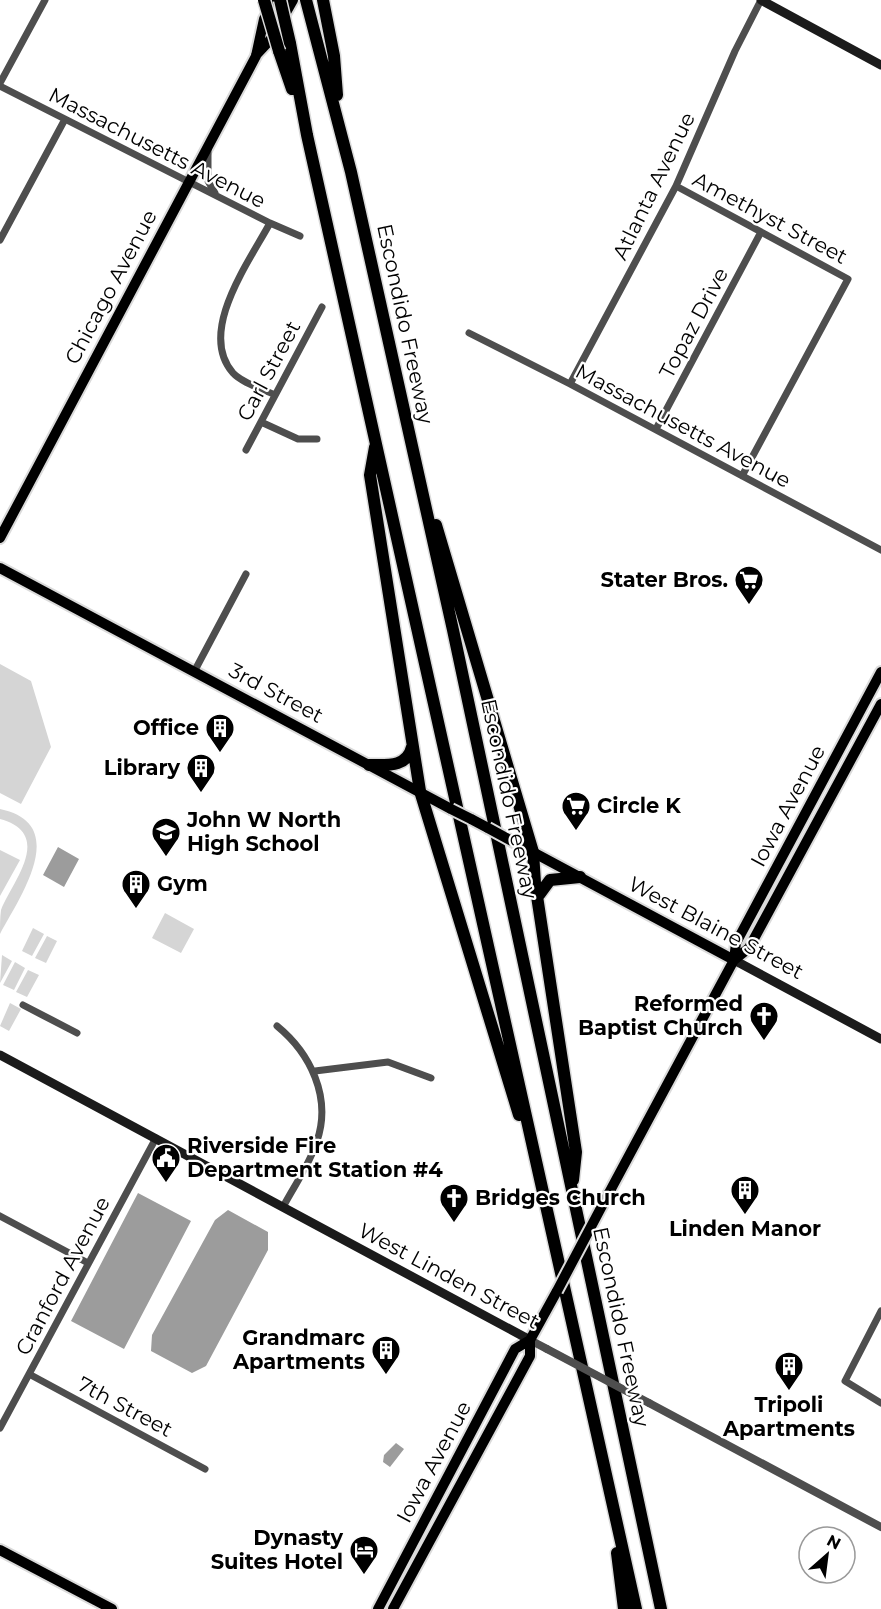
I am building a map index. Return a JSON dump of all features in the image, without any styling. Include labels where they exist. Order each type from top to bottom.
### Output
[{"type":"highway","points":[[264,0],[284,47],[307,135],[636,1609]]},
{"type":"highway","points":[[280,0],[284,47]]},
{"type":"highway","name":"Escondido Freeway","points":[[306,0],[340,129],[407,429],[661,1608]]},
{"type":"highway","points":[[323,0],[334,56],[340,129]]},
{"type":"highway","points":[[407,429],[533,852],[535,883],[539,895],[576,1152],[572,1191]]},
{"type":"highway","points":[[376,440],[370,475],[412,747],[424,794],[544,1194]]},
{"type":"highway","points":[[369,765],[401,762],[410,755],[412,747]]},
{"type":"highway","points":[[539,895],[550,880],[580,878]]},
{"type":"highway","points":[[608,1478],[624,1609]]},
{"type":"main road","name":"Chicago Avenue","points":[[256,56],[264,19],[275,0]]},
{"type":"main road","name":"Chicago Avenue","points":[[0,538],[256,56],[271,39],[293,0]]},
{"type":"main road","points":[[761,0],[881,65]]},
{"type":"main road","name":"3rd Street","points":[[0,568],[533,852]]},
{"type":"main road","name":"Iowa Avenue","points":[[393,1609],[530,1356],[530,1340],[734,960],[736,943],[881,672]]},
{"type":"main road","name":"Iowa Avenue","points":[[734,960],[749,948],[881,704]]},
{"type":"main road","name":"West Blaine Street","points":[[533,852],[881,1039]]},
{"type":"main road","name":"West Linden Street","points":[[0,1055],[530,1340]]},
{"type":"main road","name":"Iowa Avenue","points":[[378,1609],[515,1349],[530,1340]]},
{"type":"main road","points":[[0,1550],[112,1609]]},
{"type":"street","points":[[0,84],[45,0]]},
{"type":"street","name":"Atlanta Avenue","points":[[570,384],[676,186],[735,51],[761,0]]},
{"type":"street","name":"Massachusetts Avenue","points":[[0,84],[64,121],[300,236]]},
{"type":"street","points":[[0,240],[64,121]]},
{"type":"street","points":[[208,146],[208,181],[216,195]]},
{"type":"street","name":"Amethyst Street","points":[[676,186],[848,279],[742,476]]},
{"type":"street","points":[[270,223],[229,301],[219,336],[223,356],[234,375],[274,395]]},
{"type":"street","name":"Topaz Drive","points":[[656,429],[761,232]]},
{"type":"street","name":"Carl Street","points":[[246,450],[322,307]]},
{"type":"street","name":"Massachusetts Avenue","points":[[469,333],[656,429],[881,550]]},
{"type":"street","points":[[261,422],[298,439],[316,439]]},
{"type":"street","points":[[194,672],[246,574]]},
{"type":"street","points":[[23,1005],[77,1034]]},
{"type":"street","points":[[277,1026],[295,1041],[315,1071],[320,1109],[319,1135],[283,1207]]},
{"type":"street","points":[[315,1071],[388,1062],[431,1078]]},
{"type":"street","name":"Cranford Avenue","points":[[0,1428],[156,1138]]},
{"type":"street","points":[[0,1216],[88,1263]]},
{"type":"street","points":[[881,1311],[845,1381],[881,1403]]},
{"type":"street","name":"West Linden Street","points":[[530,1340],[881,1527]]},
{"type":"street","name":"7th Street","points":[[29,1374],[206,1469]]},
{"type":"shaded area","points":[[0,664],[31,681],[51,747],[21,804],[0,793]]},
{"type":"shaded area","points":[[0,809],[21,817],[33,830],[37,846],[34,864],[27,883],[0,934],[1,910],[20,873],[27,847],[25,836],[16,826],[0,819]]},
{"type":"shaded area","points":[[58,847],[79,859],[64,887],[43,875]]},
{"type":"shaded area","points":[[0,850],[20,860],[0,896]]},
{"type":"shaded area","points":[[165,913],[194,929],[181,953],[152,938]]},
{"type":"shaded area","points":[[33,928],[44,934],[32,956],[22,951]]},
{"type":"shaded area","points":[[47,936],[57,941],[46,963],[35,958]]},
{"type":"shaded area","points":[[2,955],[12,961],[0,983]]},
{"type":"shaded area","points":[[15,962],[25,968],[14,990],[3,985]]},
{"type":"shaded area","points":[[28,970],[39,975],[27,997],[16,992]]},
{"type":"shaded area","points":[[10,1003],[21,1009],[9,1031],[0,1026]]},
{"type":"shaded area","points":[[138,1193],[191,1221],[124,1349],[71,1321]]},
{"type":"shaded area","points":[[228,1210],[268,1232],[268,1250],[206,1366],[192,1373],[151,1351],[152,1335],[215,1220]]},
{"type":"shaded area","points":[[396,1443],[404,1449],[390,1467],[383,1462],[384,1455]]},
{"type":"place","name":"Stater Bros.","points":[[749,606]]},
{"type":"place","name":"Office","points":[[220,754]]},
{"type":"place","name":"Library","points":[[201,794]]},
{"type":"place","name":"Circle K","points":[[576,832]]},
{"type":"place","name":"John W North High School","points":[[166,858]]},
{"type":"place","name":"Gym","points":[[136,910]]},
{"type":"place","name":"Reformed Baptist Church","points":[[764,1042]]},
{"type":"place","name":"Riverside Fire Department Station #4","points":[[166,1184]]},
{"type":"place","name":"Linden Manor","points":[[745,1216]]},
{"type":"place","name":"Bridges Church","points":[[454,1224]]},
{"type":"place","name":"Grandmarc Apartments","points":[[386,1376]]},
{"type":"place","name":"Tripoli Apartments","points":[[789,1392]]},
{"type":"place","name":"Dynasty Suites Hotel","points":[[364,1576]]}]
